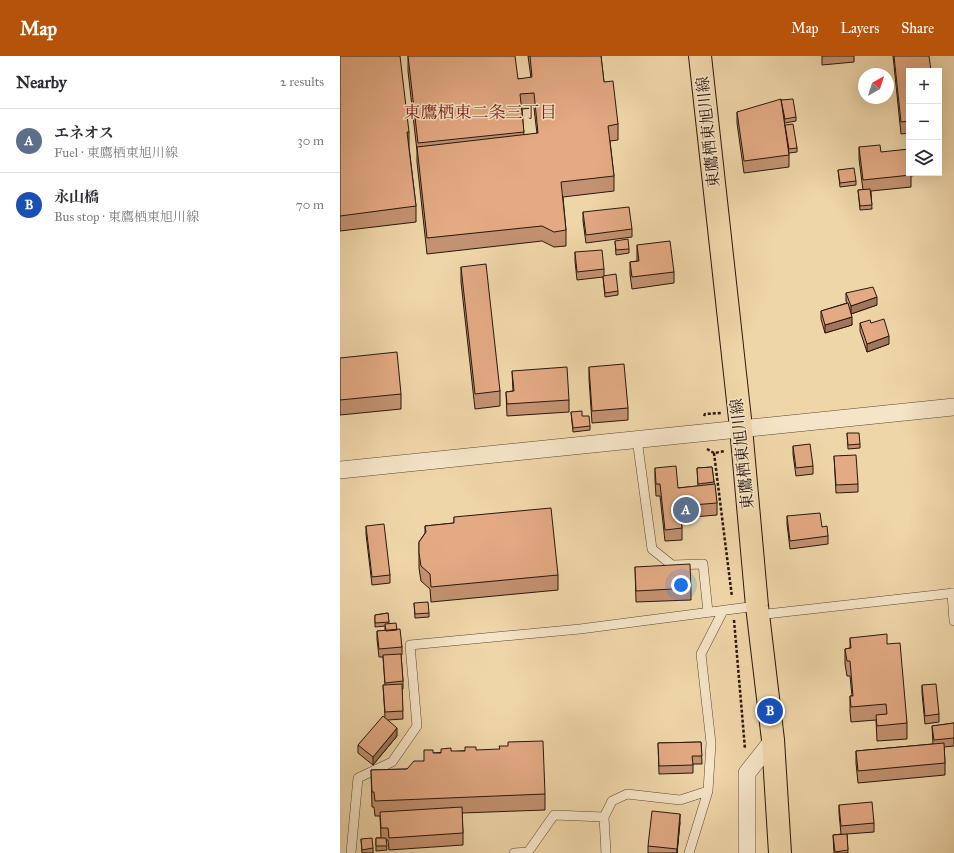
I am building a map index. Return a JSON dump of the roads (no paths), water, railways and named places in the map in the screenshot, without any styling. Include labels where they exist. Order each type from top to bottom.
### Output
[{"type":"main road","name":"東鷹栖東旭川線","points":[[700,56],[741,428],[757,610],[773,740],[780,853]]},
{"type":"street","points":[[340,470],[954,407]]},
{"type":"street","points":[[748,853],[747,773],[773,740]]},
{"type":"lane","points":[[637,439],[652,549],[672,565],[703,564],[708,612]]},
{"type":"lane","points":[[351,853],[358,778],[392,762],[417,726],[410,645],[580,629],[733,609],[757,610],[953,593],[954,621]]},
{"type":"lane","points":[[689,853],[708,791],[711,743],[701,654],[723,610]]},
{"type":"lane","points":[[606,853],[604,817],[612,801],[627,794],[680,800],[708,791]]},
{"type":"lane","points":[[514,853],[528,852],[554,816],[604,817]]},
{"type":"place","name":"エネオス","points":[[686,510]]},
{"type":"place","name":"永山橋","points":[[770,711]]},
{"type":"district","name":"東鷹栖東二条三丁目","points":[[480,112]]}]
